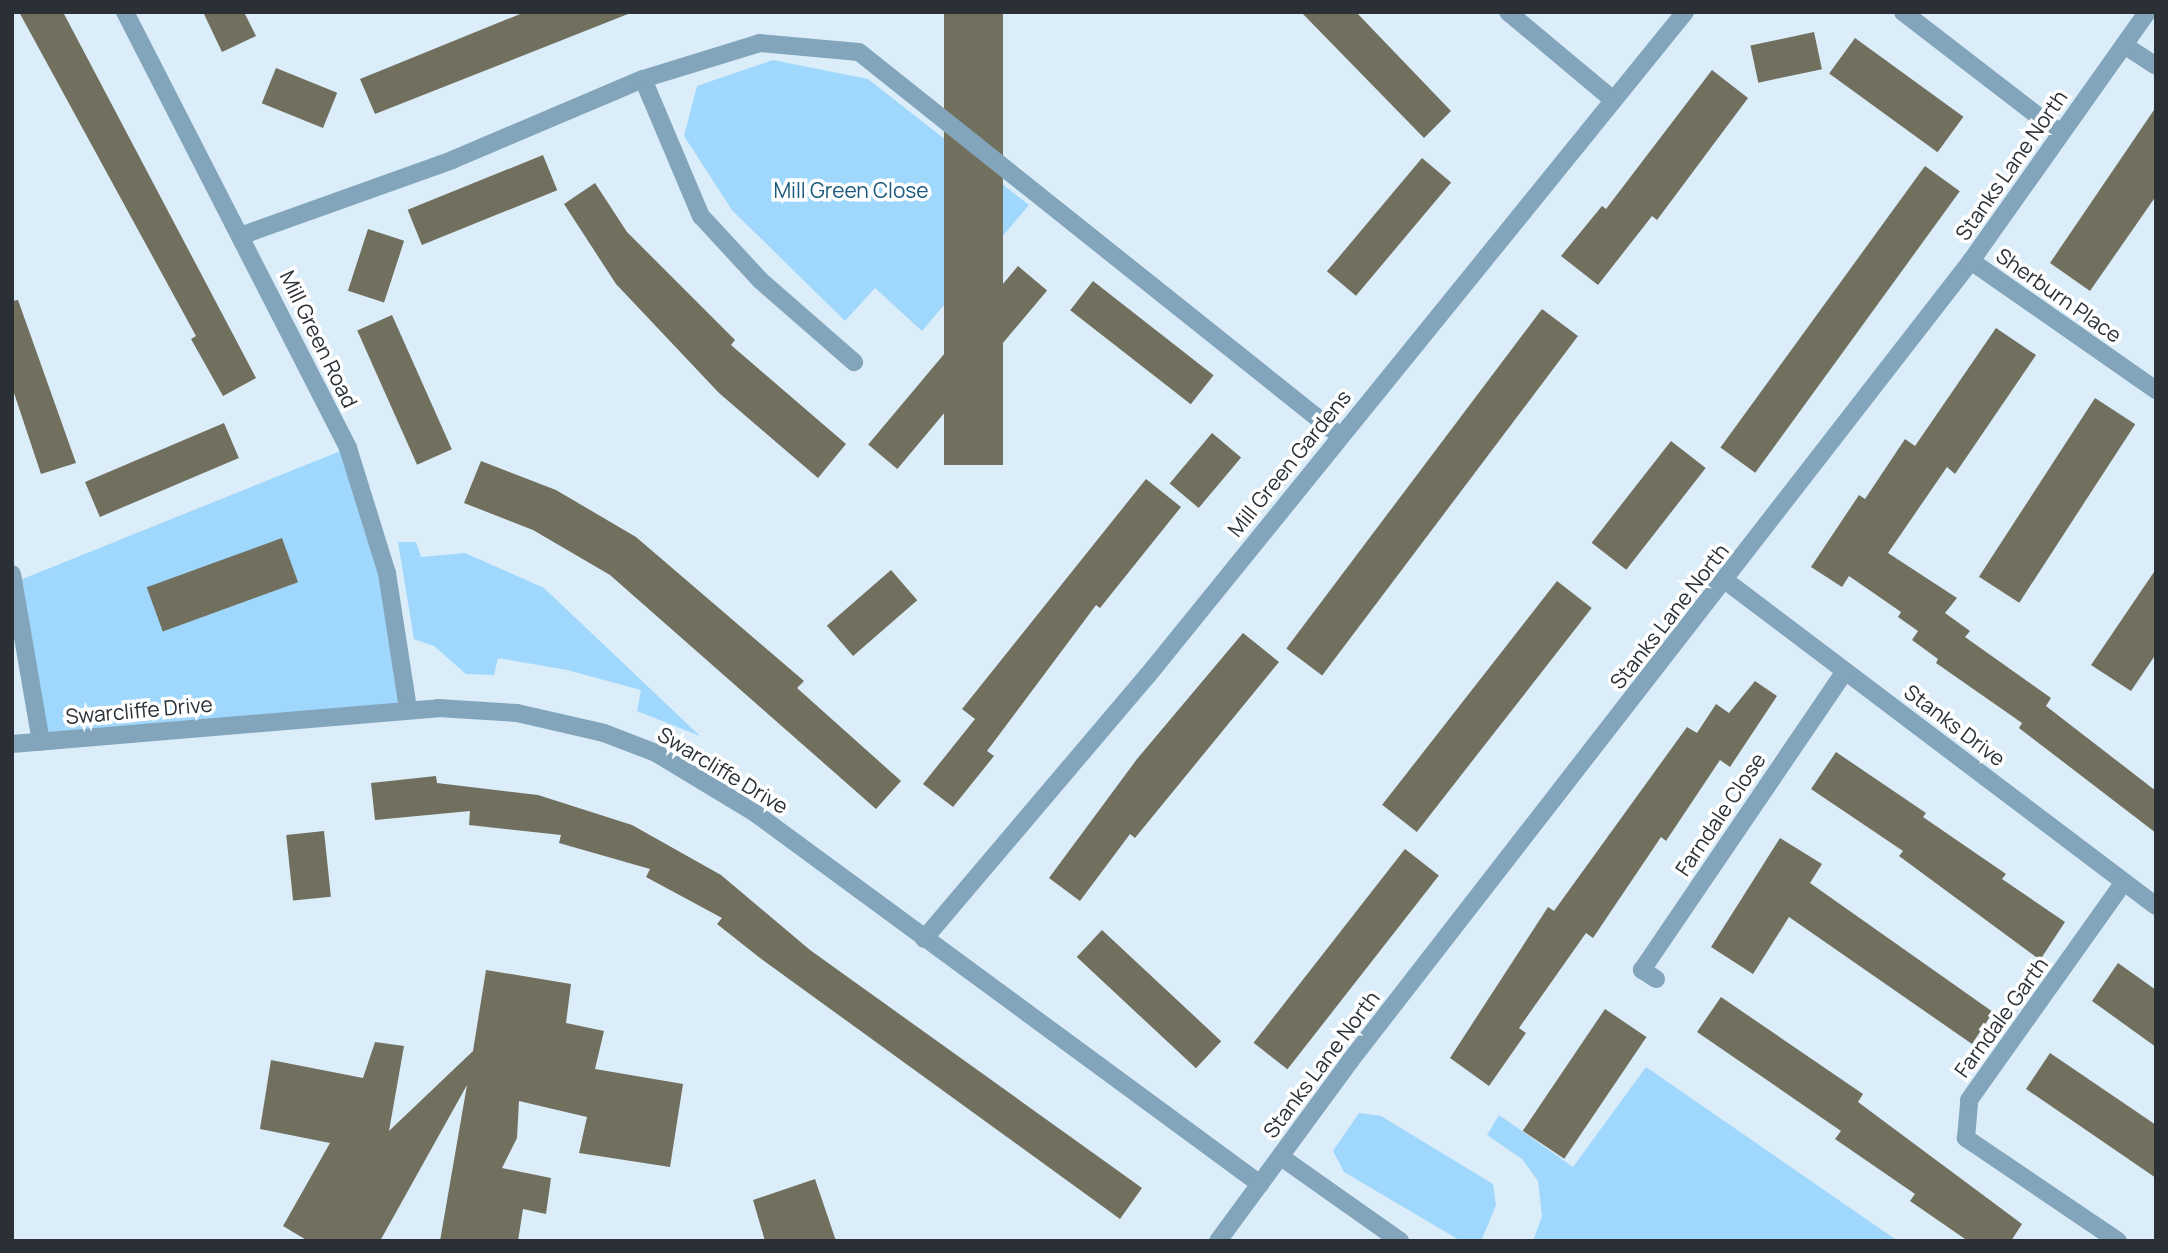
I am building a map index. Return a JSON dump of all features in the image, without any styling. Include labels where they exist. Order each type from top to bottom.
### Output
[{"type":"street","name":"Mill Green Road","points":[[125,12],[243,235],[348,448],[387,573],[408,709]]},
{"type":"street","points":[[1508,12],[1612,99]]},
{"type":"street","name":"Mill Green Gardens","points":[[924,939],[1148,675],[1339,435],[1685,12]]},
{"type":"street","points":[[1903,12],[2060,133]]},
{"type":"street","name":"Stanks Lane North","points":[[1218,1241],[1259,1184],[1971,261],[2147,12]]},
{"type":"street","points":[[243,235],[452,160],[643,79],[761,43],[859,52],[1339,435]]},
{"type":"street","points":[[2124,45],[2156,66]]},
{"type":"street","points":[[643,79],[701,216],[760,280],[854,362]]},
{"type":"street","name":"Sherburn Place","points":[[1971,261],[2156,390]]},
{"type":"street","points":[[12,575],[41,742]]},
{"type":"street","name":"Stanks Drive","points":[[1726,581],[2156,906]]},
{"type":"street","name":"Farndale Close","points":[[1656,979],[1642,970],[1845,671]]},
{"type":"street","name":"Swarcliffe Drive","points":[[12,744],[408,709],[517,713],[604,733],[656,753],[755,813],[1259,1184]]},
{"type":"street","name":"Farndale Garth","points":[[2118,1241],[1966,1138],[1969,1100],[2124,882]]},
{"type":"street","points":[[1281,1157],[1400,1241]]},
{"type":"green space","name":"Mill Green Close","points":[[773,60],[868,79],[1029,205],[922,331],[875,288],[845,321],[732,210],[684,136],[697,86]]},
{"type":"green space","points":[[348,448],[387,573],[408,709],[41,742],[15,582]]},
{"type":"green space","points":[[398,542],[416,542],[421,557],[465,553],[544,588],[700,736],[637,711],[641,690],[567,670],[498,658],[494,675],[466,674],[434,646],[414,639]]},
{"type":"green space","points":[[1646,1067],[1898,1241],[1533,1241],[1542,1216],[1538,1181],[1522,1159],[1487,1135],[1499,1115],[1573,1167]]},
{"type":"green space","points":[[1359,1113],[1381,1116],[1493,1184],[1496,1205],[1482,1239],[1461,1241],[1344,1172],[1333,1151]]},
{"type":"building","points":[[19,12],[63,12],[256,378],[223,396],[191,339],[196,336]]},
{"type":"building","points":[[203,12],[244,12],[256,36],[222,52]]},
{"type":"building","points":[[525,12],[628,14],[375,114],[360,79]]},
{"type":"building","points":[[944,12],[1003,12],[1003,465],[944,465]]},
{"type":"building","points":[[1301,12],[1356,12],[1451,111],[1424,138]]},
{"type":"building","points":[[1814,32],[1822,69],[1758,83],[1750,46]]},
{"type":"building","points":[[1855,38],[1963,117],[1938,152],[1829,74]]},
{"type":"building","points":[[276,68],[337,93],[323,128],[262,103]]},
{"type":"building","points":[[1712,70],[1748,98],[1657,220],[1652,216],[1598,285],[1561,256],[1602,206],[1606,209]]},
{"type":"building","points":[[2156,107],[2156,196],[2090,291],[2050,263]]},
{"type":"building","points":[[543,155],[557,190],[422,245],[408,210]]},
{"type":"building","points":[[1422,158],[1451,182],[1356,296],[1327,271]]},
{"type":"building","points":[[1925,166],[1960,191],[1755,473],[1720,448]]},
{"type":"building","points":[[595,183],[627,232],[735,340],[731,345],[846,444],[818,478],[719,393],[616,284],[564,204]]},
{"type":"building","points":[[368,229],[404,241],[384,303],[348,291]]},
{"type":"building","points":[[1018,266],[1047,290],[897,469],[868,444]]},
{"type":"building","points":[[1093,281],[1214,375],[1191,404],[1070,310]]},
{"type":"building","points":[[18,300],[76,463],[41,474],[12,387],[12,301]]},
{"type":"building","points":[[1542,309],[1578,336],[1322,676],[1286,648]]},
{"type":"building","points":[[392,315],[452,449],[417,465],[357,330]]},
{"type":"building","points":[[1996,328],[2036,355],[1955,474],[1947,467],[1888,553],[1957,598],[1945,613],[1970,631],[1965,637],[2051,698],[2046,706],[2156,791],[2156,833],[2019,728],[2022,723],[1936,663],[1938,659],[1912,640],[1918,631],[1898,617],[1901,612],[1849,576],[1842,587],[1811,567],[1859,495],[1865,499],[1905,439],[1915,446]]},
{"type":"building","points":[[2095,398],[2135,424],[2019,603],[1979,577]]},
{"type":"building","points":[[224,423],[239,458],[100,517],[85,482]]},
{"type":"building","points":[[1212,433],[1241,457],[1199,508],[1170,484]]},
{"type":"building","points":[[1671,441],[1706,468],[1626,570],[1592,543]]},
{"type":"building","points":[[481,461],[556,490],[636,537],[804,681],[797,688],[901,781],[876,809],[610,575],[533,530],[464,503]]},
{"type":"building","points":[[1146,479],[1181,507],[1100,608],[1096,605],[987,751],[994,756],[953,807],[923,784],[975,719],[962,709]]},
{"type":"building","points":[[282,538],[298,582],[163,631],[147,587]]},
{"type":"building","points":[[2156,569],[2156,654],[2131,691],[2091,665]]},
{"type":"building","points":[[891,570],[917,600],[853,656],[827,626]]},
{"type":"building","points":[[1557,581],[1592,608],[1417,832],[1382,805]]},
{"type":"building","points":[[1243,633],[1279,662],[1135,838],[1130,834],[1080,901],[1049,878],[1137,759]]},
{"type":"building","points":[[1755,681],[1777,696],[1730,767],[1720,760],[1666,841],[1661,837],[1593,938],[1586,933],[1519,1028],[1526,1033],[1489,1086],[1450,1058],[1548,907],[1554,911],[1687,727],[1697,733],[1716,704],[1729,713]]},
{"type":"building","points":[[1836,752],[1926,813],[1923,817],[2006,874],[2002,879],[2065,922],[2040,960],[1899,856],[1903,851],[1811,789]]},
{"type":"building","points":[[436,776],[437,783],[538,795],[632,825],[721,875],[810,950],[1142,1188],[1120,1219],[760,958],[717,924],[722,918],[646,877],[650,869],[559,843],[561,835],[469,825],[470,811],[375,820],[371,783]]},
{"type":"building","points":[[324,831],[331,897],[293,901],[286,835]]},
{"type":"building","points":[[1780,838],[1822,864],[1810,883],[1993,1012],[1972,1044],[1789,917],[1753,974],[1711,947]]},
{"type":"building","points":[[1405,849],[1439,875],[1287,1069],[1254,1043]]},
{"type":"building","points":[[1102,930],[1221,1041],[1196,1068],[1077,957]]},
{"type":"building","points":[[2118,963],[2156,990],[2156,1047],[2092,1001]]},
{"type":"building","points":[[486,970],[571,984],[566,1023],[604,1031],[595,1069],[683,1084],[670,1167],[579,1153],[587,1117],[519,1101],[517,1138],[502,1168],[551,1178],[546,1214],[523,1209],[518,1241],[440,1241],[467,1085],[380,1241],[308,1241],[283,1226],[330,1143],[260,1129],[271,1060],[363,1078],[375,1042],[404,1046],[389,1131],[473,1051]]},
{"type":"building","points":[[1721,997],[1863,1094],[1858,1102],[2022,1224],[2011,1241],[1968,1241],[1910,1201],[1915,1194],[1835,1139],[1841,1131],[1697,1032]]},
{"type":"building","points":[[1605,1009],[1646,1037],[1564,1159],[1523,1131]]},
{"type":"building","points":[[2050,1053],[2156,1125],[2156,1178],[2026,1089]]},
{"type":"building","points":[[815,1179],[836,1241],[765,1241],[753,1200]]}]
